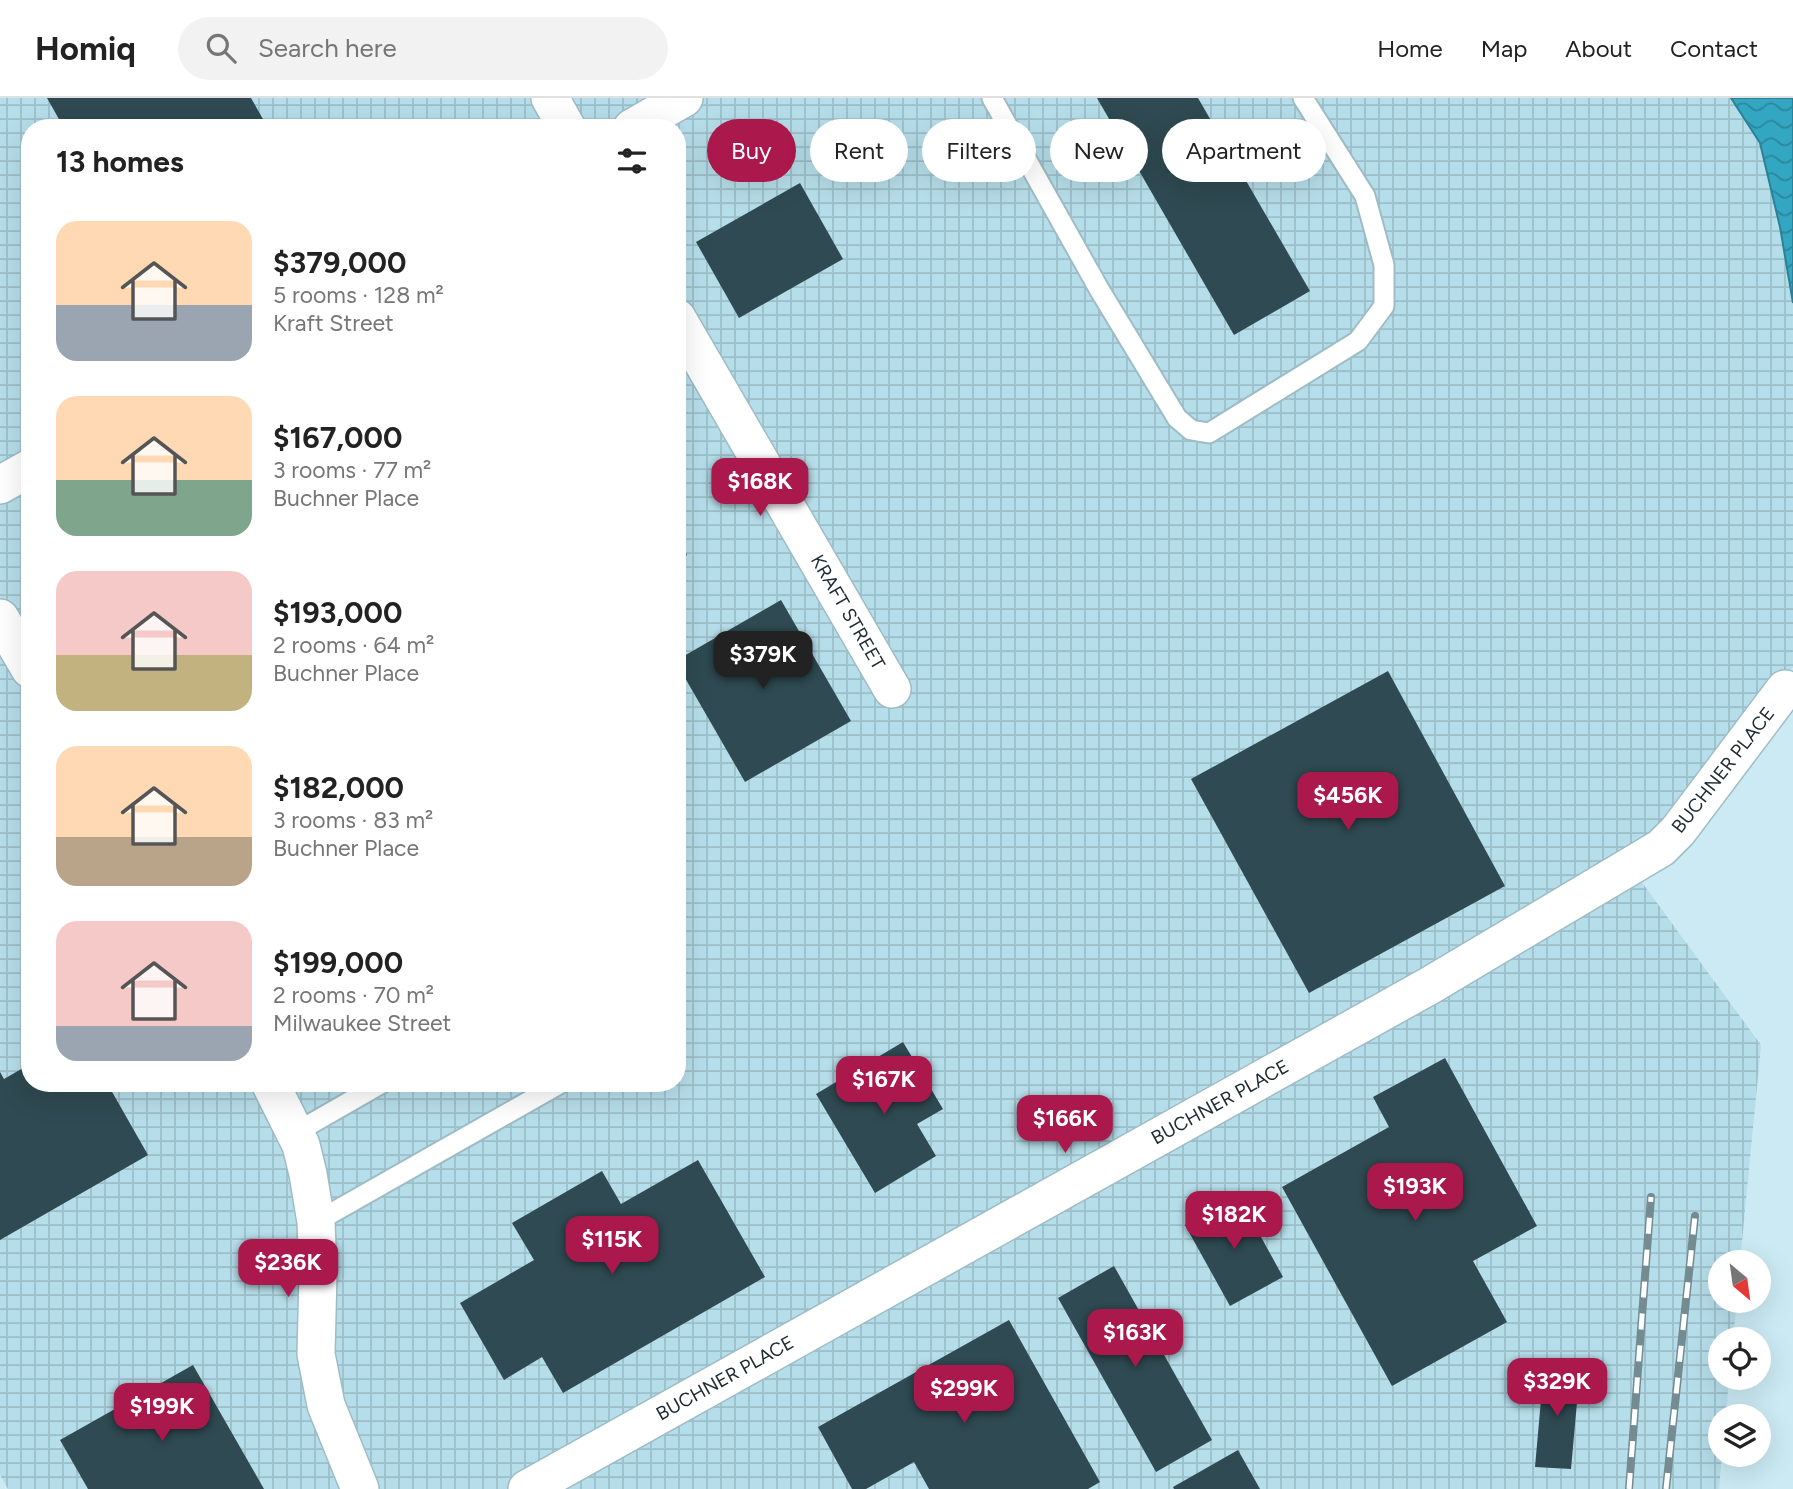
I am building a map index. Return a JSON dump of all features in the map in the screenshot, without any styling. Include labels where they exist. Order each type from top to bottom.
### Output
[{"type":"street","points":[[550,98],[562,119]]},
{"type":"street","points":[[648,119],[684,98]]},
{"type":"street","name":"KRAFT STREET","points":[[686,334],[892,689]]},
{"type":"street","points":[[0,485],[21,473]]},
{"type":"street","points":[[0,618],[21,654]]},
{"type":"street","name":"BUCHNER PLACE","points":[[527,1489],[1429,986],[1661,848],[1678,831],[1785,690]]},
{"type":"street","points":[[275,1092],[296,1133],[308,1174],[316,1222],[316,1354],[326,1405],[360,1489]]},
{"type":"lane","points":[[992,98],[1099,289],[1177,418],[1191,430],[1209,433],[1358,341],[1384,306],[1384,265],[1365,196],[1303,98]]},
{"type":"lane","points":[[296,1133],[367,1092]]},
{"type":"lane","points":[[316,1222],[545,1092]]},
{"type":"shaded area","points":[[0,98],[1731,98],[1760,143],[1780,227],[1793,303],[1793,667],[1630,866],[1761,1045],[1741,1250],[1708,1250],[1708,1313],[1736,1313],[1734,1327],[1708,1327],[1708,1390],[1728,1390],[1727,1404],[1708,1404],[1708,1467],[1721,1467],[1719,1489],[8,1489],[0,1475]]},
{"type":"water","points":[[1731,98],[1793,98],[1793,303],[1780,227],[1760,143]]},
{"type":"building","points":[[47,98],[251,98],[263,119],[59,119]]},
{"type":"building","points":[[1097,98],[1198,98],[1210,119],[1162,119],[1162,182],[1247,182],[1310,291],[1234,335],[1146,182],[1148,182],[1148,119],[1109,119]]},
{"type":"building","points":[[800,183],[843,259],[739,318],[696,242]]},
{"type":"building","points":[[781,600],[851,721],[745,782],[686,680],[686,655]]},
{"type":"building","points":[[1388,671],[1505,886],[1309,993],[1191,779]]},
{"type":"building","points":[[903,1042],[943,1109],[917,1124],[936,1156],[875,1193],[816,1094]]},
{"type":"building","points":[[1445,1058],[1537,1226],[1473,1261],[1507,1322],[1392,1386],[1282,1187],[1389,1127],[1373,1097]]},
{"type":"building","points":[[21,1069],[21,1092],[112,1092],[148,1155],[0,1240],[0,1072],[4,1079]]},
{"type":"building","points":[[698,1160],[765,1277],[563,1393],[542,1357],[504,1380],[460,1303],[534,1260],[512,1223],[602,1171],[621,1204]]},
{"type":"building","points":[[1238,1195],[1283,1277],[1230,1306],[1185,1225]]},
{"type":"building","points":[[1114,1266],[1212,1440],[1156,1472],[1058,1298]]},
{"type":"building","points":[[1009,1320],[1100,1482],[1088,1489],[929,1489],[914,1462],[866,1489],[852,1489],[818,1427]]},
{"type":"building","points":[[193,1365],[264,1489],[88,1489],[60,1440]]},
{"type":"building","points":[[1544,1366],[1580,1369],[1571,1469],[1535,1467]]},
{"type":"building","points":[[1238,1450],[1260,1489],[1174,1489],[1173,1487]]},
{"type":"railway","points":[[1629,1489],[1651,1197]]},
{"type":"railway","points":[[1666,1489],[1695,1216]]}]
